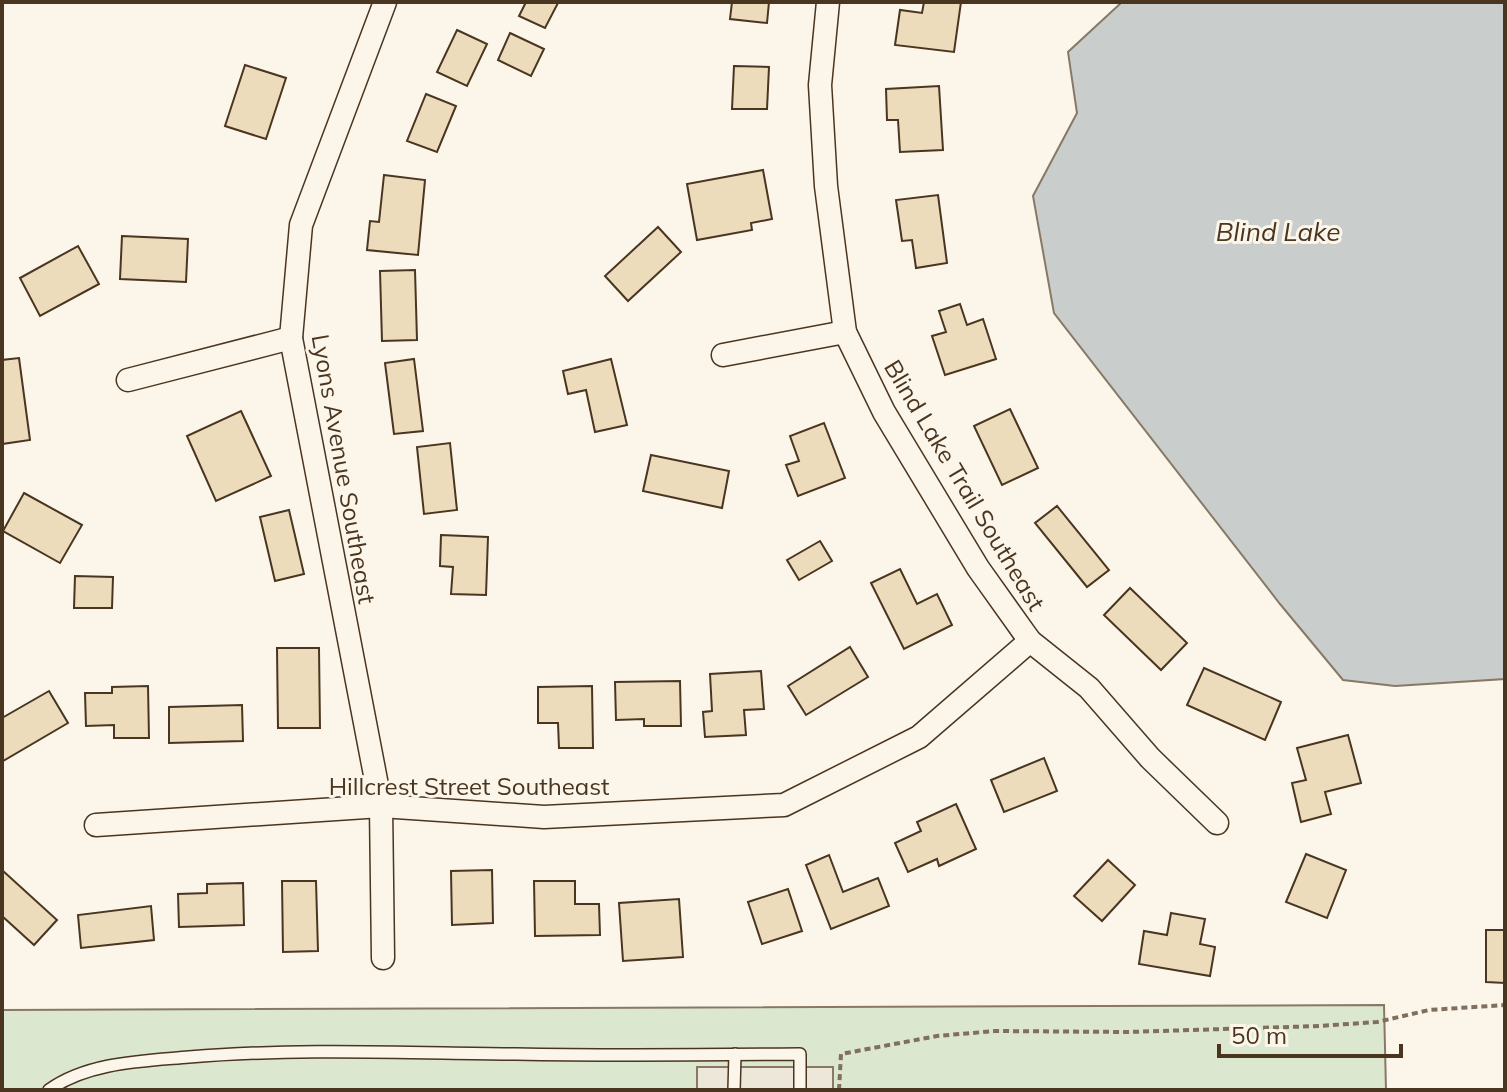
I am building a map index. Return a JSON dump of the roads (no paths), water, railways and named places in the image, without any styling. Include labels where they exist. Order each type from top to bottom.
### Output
[{"type":"street","name":"Lyons Avenue Southeast","points":[[383,958],[381,806],[291,338],[301,225],[385,2]]},
{"type":"street","name":"Blind Lake Trail Southeast","points":[[828,2],[820,85],[826,186],[845,332],[884,412],[978,568],[1030,641],[1089,688],[1150,758],[1217,823]]},
{"type":"street","points":[[723,355],[845,332]]},
{"type":"street","points":[[128,380],[291,338]]},
{"type":"street","name":"Hillcrest Street Southeast","points":[[96,825],[381,806],[544,817],[784,805],[919,737],[1030,641]]},
{"type":"lane","points":[[49,1090],[92,1070],[156,1060],[303,1051],[800,1054],[800,1090]]},
{"type":"lane","points":[[734,1090],[735,1054]]},
{"type":"water","name":"Blind Lake","points":[[1122,2],[1505,2],[1505,679],[1395,686],[1343,680],[1280,604],[1054,313],[1033,196],[1077,113],[1068,52]]}]
